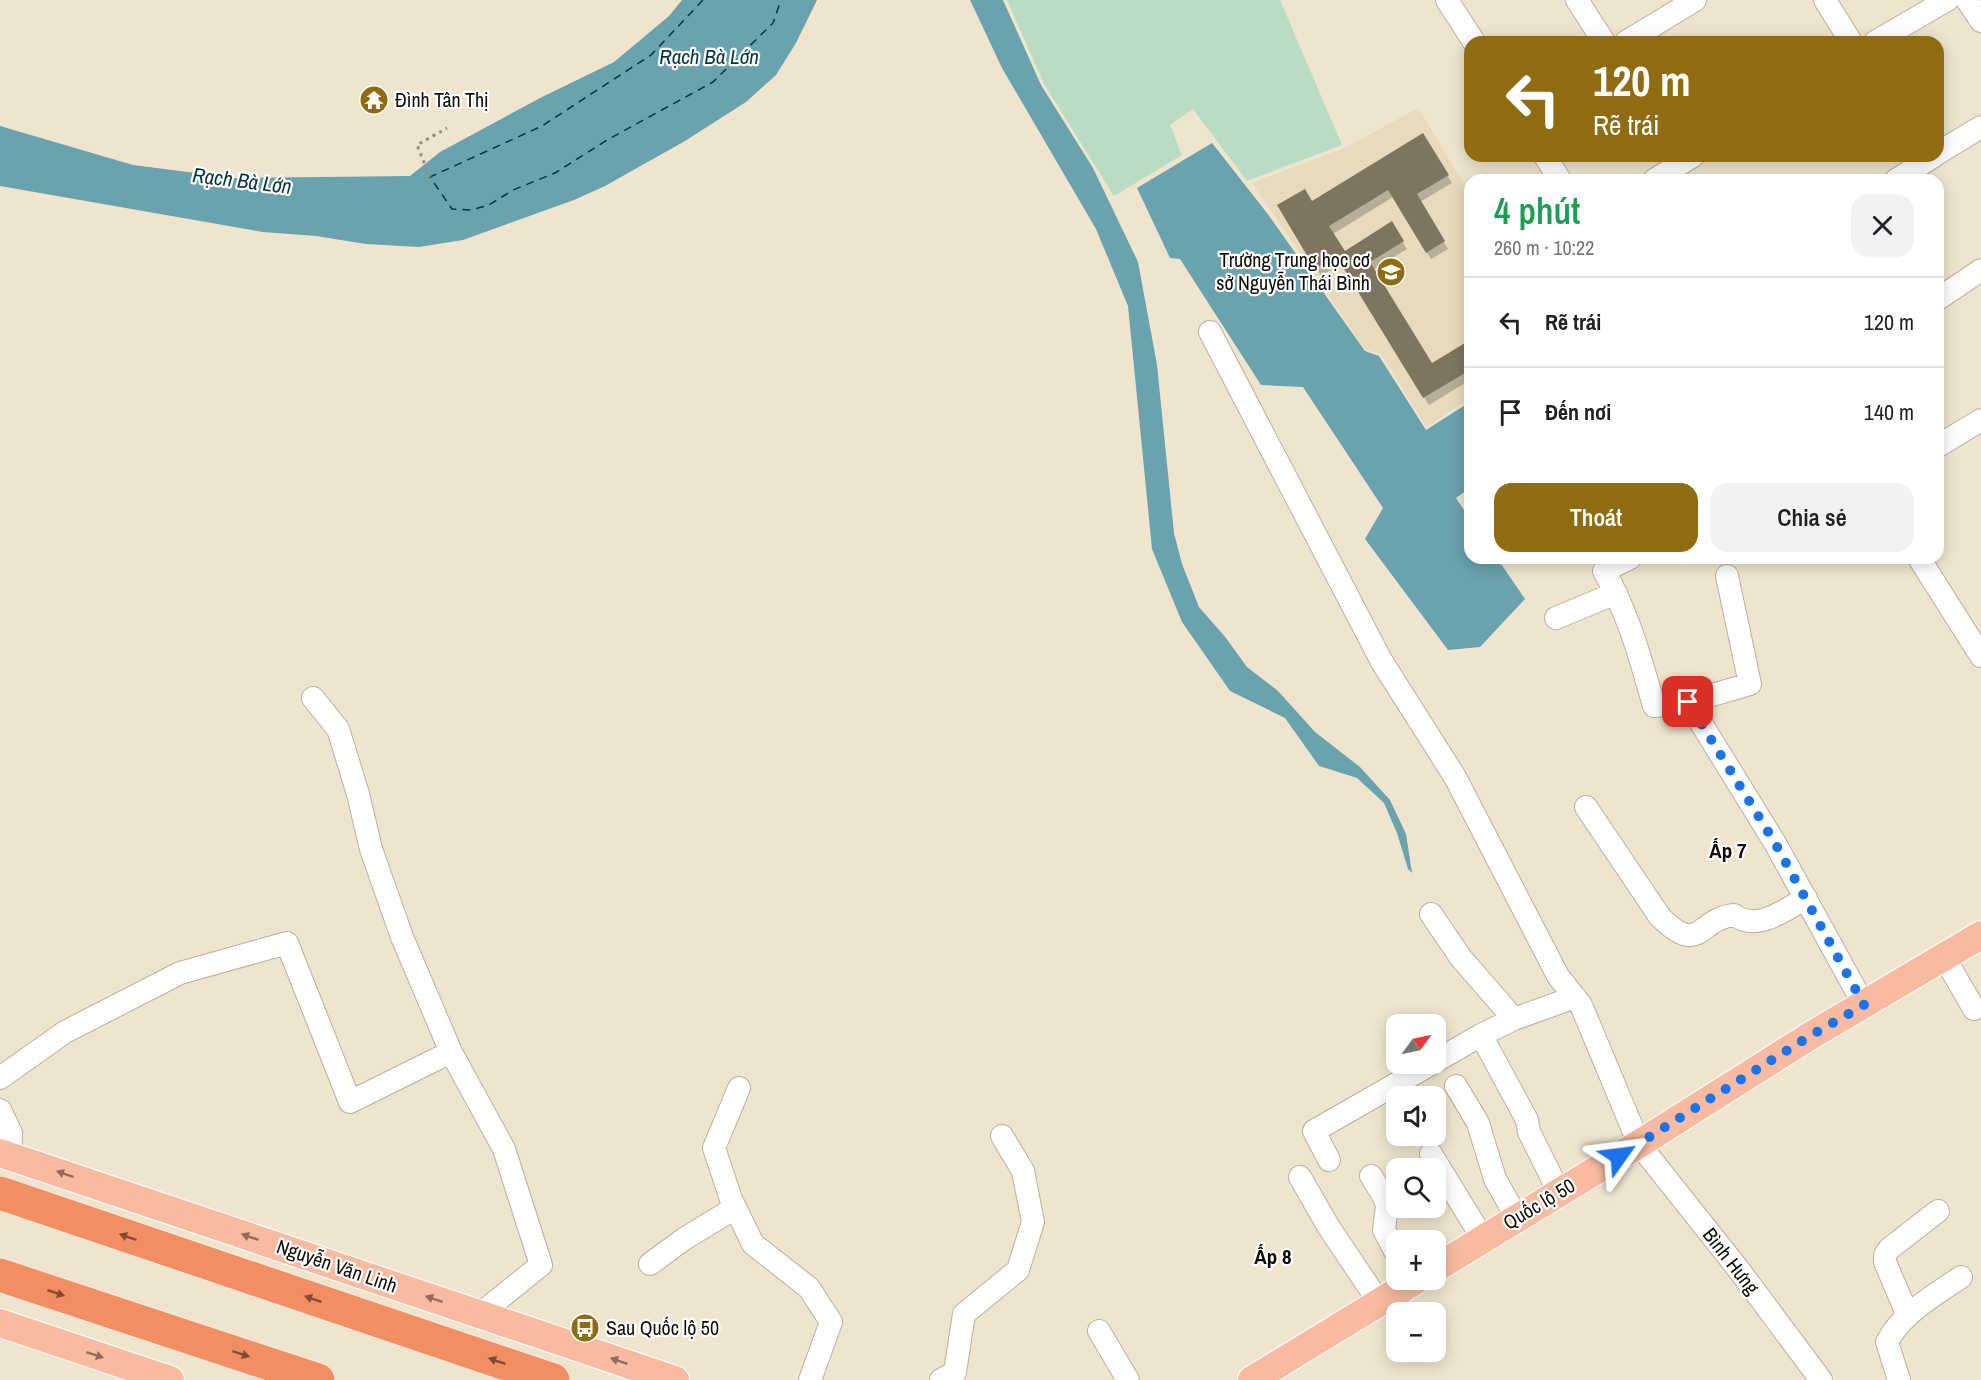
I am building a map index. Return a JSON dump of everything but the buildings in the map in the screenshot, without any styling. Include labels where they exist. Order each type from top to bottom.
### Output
[{"type":"highway","name":"Nguyễn Văn Linh","points":[[0,1193],[553,1380]]},
{"type":"highway","points":[[0,1275],[318,1380]]},
{"type":"main road","name":"Quốc lộ 50","points":[[1446,1261],[1639,1144],[1810,1036],[1981,935]]},
{"type":"main road","name":"Nguyễn Văn Linh","points":[[5,1154],[675,1380]]},
{"type":"main road","name":"Quốc lộ 50","points":[[1252,1380],[1398,1290]]},
{"type":"main road","points":[[0,1323],[170,1380]]},
{"type":"street","points":[[1447,0],[1469,36]]},
{"type":"street","points":[[1577,0],[1600,36]]},
{"type":"street","points":[[1636,36],[1695,0]]},
{"type":"street","points":[[1825,0],[1847,36]]},
{"type":"street","points":[[1885,36],[1947,0]]},
{"type":"street","points":[[1967,0],[1981,21]]},
{"type":"street","points":[[1944,150],[1981,128]]},
{"type":"street","points":[[1906,174],[1924,162]]},
{"type":"street","points":[[1665,174],[1684,164]]},
{"type":"street","points":[[1944,295],[1981,270]]},
{"type":"street","name":"Bình Hưng","points":[[1210,332],[1382,662],[1455,777],[1558,976],[1581,1005],[1639,1144],[1739,1270],[1821,1380]]},
{"type":"street","points":[[1944,442],[1981,420]]},
{"type":"street","points":[[1618,564],[1604,571],[1634,635],[1654,706],[1688,702],[1750,684],[1727,576]]},
{"type":"street","points":[[1923,564],[1980,651]]},
{"type":"street","points":[[1556,618],[1616,593]]},
{"type":"street","points":[[313,698],[338,729],[358,794],[371,849],[398,926],[451,1052],[504,1149],[541,1265],[480,1314]]},
{"type":"street","points":[[1688,702],[1775,843],[1864,1005]]},
{"type":"street","points":[[1586,807],[1660,917],[1675,932],[1682,935],[1694,935],[1726,916],[1734,915],[1741,920],[1753,923],[1764,921],[1806,898]]},
{"type":"street","points":[[1431,914],[1461,958],[1514,1019]]},
{"type":"street","points":[[0,1078],[65,1032],[180,974],[288,943],[350,1102],[451,1052]]},
{"type":"street","points":[[1944,957],[1974,1009]]},
{"type":"street","points":[[1446,1055],[1514,1019],[1575,997]]},
{"type":"street","points":[[1481,1035],[1527,1120],[1529,1132],[1559,1192]]},
{"type":"street","points":[[1329,1160],[1314,1131],[1414,1074]]},
{"type":"street","points":[[1456,1086],[1478,1122],[1495,1179],[1518,1218]]},
{"type":"street","points":[[739,1088],[714,1148],[735,1208],[753,1244],[809,1288],[831,1322],[810,1380]]},
{"type":"street","points":[[0,1110],[11,1132],[5,1154]]},
{"type":"street","points":[[941,1380],[955,1372],[964,1314],[1018,1270],[1033,1222],[1023,1171],[1002,1136]]},
{"type":"street","points":[[1431,1154],[1483,1239]]},
{"type":"street","points":[[1371,1176],[1387,1206],[1384,1230],[1386,1234]]},
{"type":"street","points":[[1300,1177],[1328,1226],[1379,1302]]},
{"type":"street","points":[[651,1264],[684,1239],[735,1208]]},
{"type":"street","points":[[1908,1316],[1885,1262],[1885,1255],[1889,1249],[1938,1211]]},
{"type":"street","points":[[1899,1380],[1887,1342],[1893,1330],[1908,1316],[1961,1277]]},
{"type":"street","points":[[1099,1331],[1128,1380]]},
{"type":"path","points":[[430,177],[417,145],[447,128]]},
{"type":"shaded area","name":"Trường Trung học cơ sở Nguyễn Thái Bình","points":[[1418,108],[1464,184],[1464,402],[1426,427],[1381,354],[1366,350],[1252,183],[1347,147]]},
{"type":"green space","points":[[1007,0],[1280,0],[1342,145],[1247,181],[1193,109],[1170,125],[1182,155],[1114,196],[1044,84]]},
{"type":"water","name":"Rạch Bà Lớn","points":[[682,0],[817,0],[796,43],[776,75],[746,102],[685,141],[605,186],[574,200],[463,240],[419,247],[366,244],[316,236],[263,232],[0,186],[0,126],[133,165],[235,178],[410,176],[440,152],[542,97],[614,62],[669,16]]},
{"type":"water","points":[[970,0],[1003,0],[1041,85],[1093,168],[1138,262],[1157,365],[1174,533],[1182,564],[1199,607],[1247,667],[1278,691],[1315,732],[1360,767],[1390,800],[1406,834],[1412,873],[1408,869],[1397,833],[1384,803],[1357,778],[1319,766],[1285,718],[1230,691],[1182,622],[1152,549],[1128,306],[1096,229],[1002,68]]},
{"type":"water","points":[[1212,143],[1267,213],[1365,351],[1379,356],[1426,430],[1464,406],[1464,492],[1456,498],[1464,510],[1464,564],[1501,564],[1525,599],[1480,647],[1448,650],[1365,539],[1383,508],[1303,387],[1261,385],[1180,259],[1170,258],[1137,188]]},
{"type":"ferry route","points":[[703,0],[651,55],[542,126],[430,177],[452,209],[471,210],[489,205],[513,190],[555,173],[607,140],[713,82],[773,23],[781,0]]},
{"type":"place","name":"Đình Tân Thị","points":[[374,100]]},
{"type":"place","name":"Trường Trung học cơ sở Nguyễn Thái Bình","points":[[1391,272]]},
{"type":"place","name":"Sau Quốc lộ 50","points":[[585,1328]]},
{"type":"district","name":"Ấp 7","points":[[1728,851]]},
{"type":"district","name":"Ấp 8","points":[[1273,1257]]},
{"type":"route","points":[[1619,1156],[1810,1036],[1864,1005],[1775,843],[1688,702]]}]
